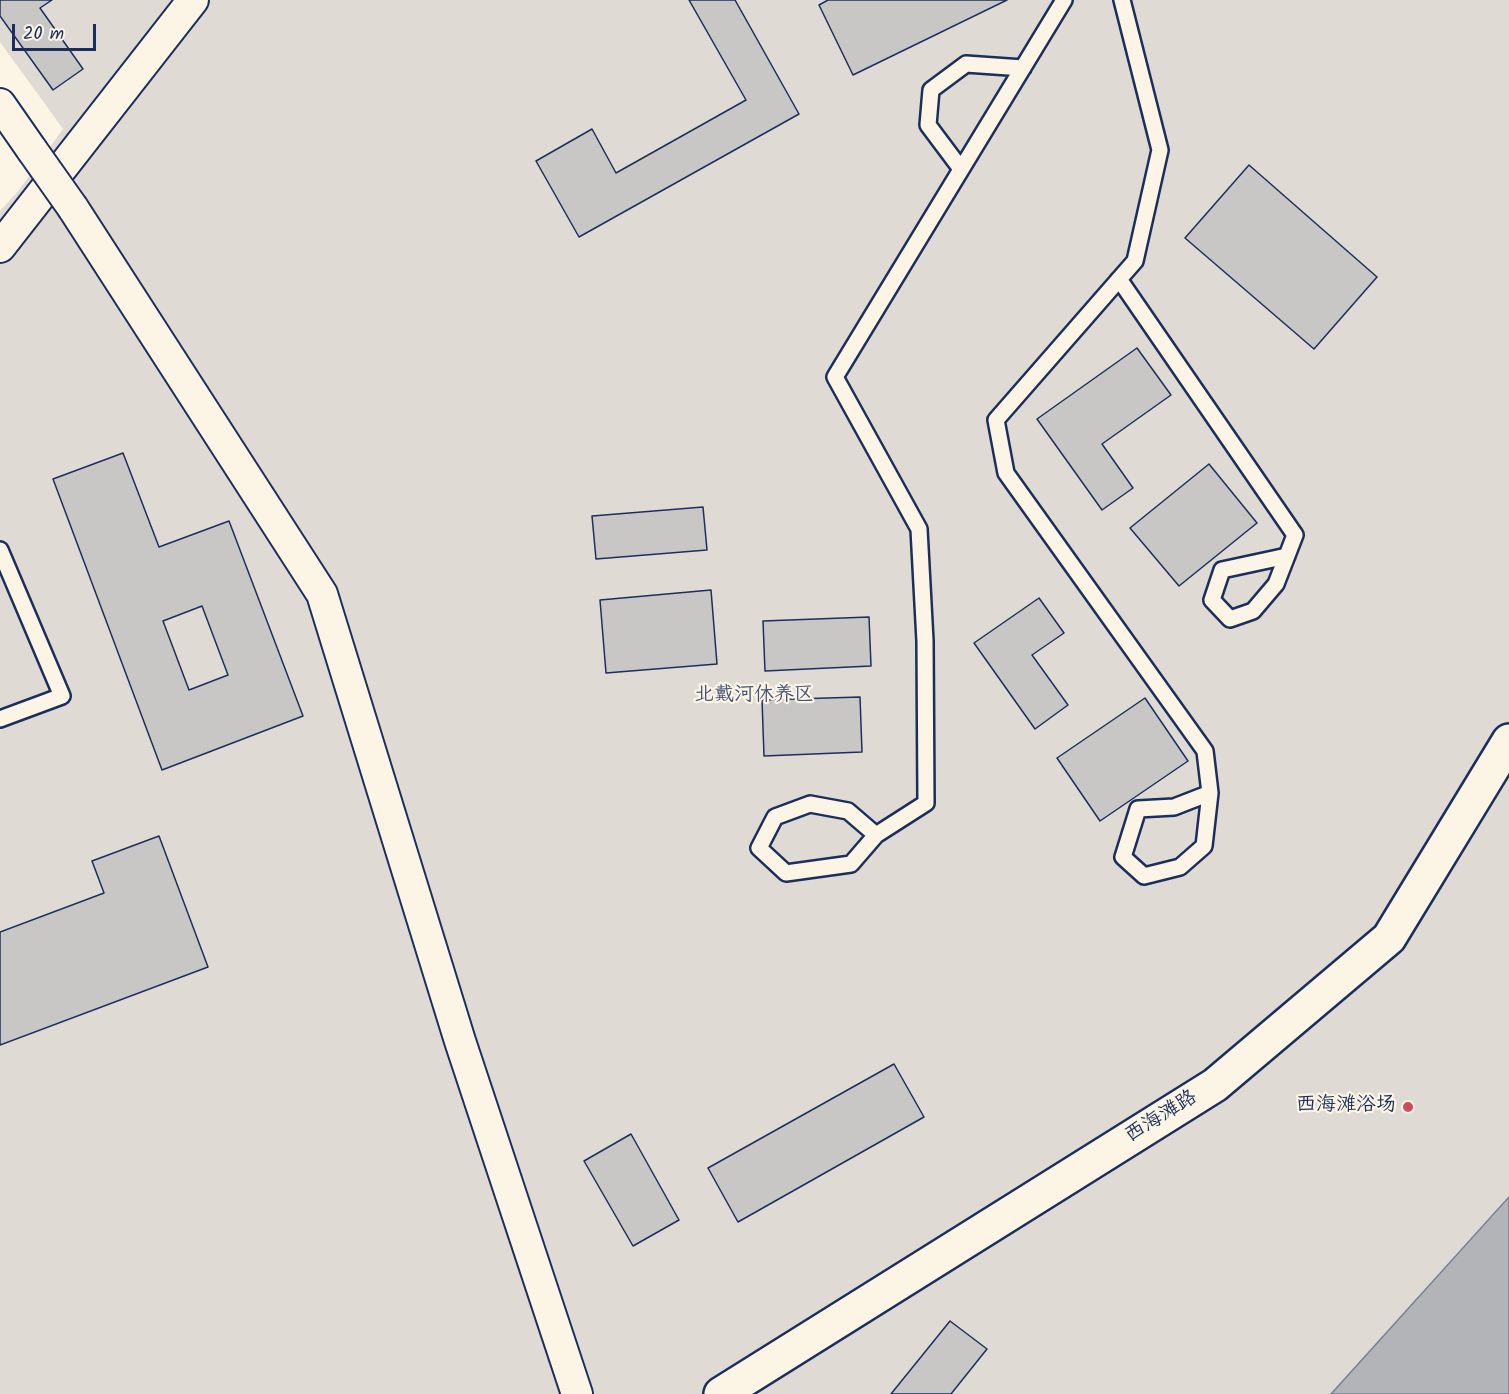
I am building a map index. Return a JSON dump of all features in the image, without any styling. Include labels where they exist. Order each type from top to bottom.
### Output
[{"type":"main road","name":"西海滩路","points":[[721,1394],[1215,1085],[1389,938],[1509,741]]},
{"type":"street","points":[[0,247],[193,0]]},
{"type":"street","points":[[0,104],[73,208],[322,594],[460,1041],[577,1394]]},
{"type":"lane","points":[[876,835],[848,811],[810,804],[775,817],[759,848],[786,873],[851,864],[876,835],[926,803],[925,641],[919,529],[835,377],[1064,0]]},
{"type":"lane","points":[[1122,0],[1160,150],[1135,261],[996,420],[1006,473],[1205,751],[1210,793],[1204,846],[1180,867],[1144,876],[1123,856],[1138,809],[1174,807],[1210,793]]},
{"type":"lane","points":[[961,169],[928,125],[931,90],[966,64],[1023,68]]},
{"type":"lane","points":[[1119,279],[1295,535],[1287,556],[1276,584],[1253,611],[1230,619],[1212,600],[1222,570],[1287,556]]},
{"type":"lane","points":[[0,550],[62,696],[0,719]]},
{"type":"green space","name":"北戴河休养区","points":[[0,0],[1509,0],[1509,1394],[0,1394],[0,211],[19,190],[63,129],[0,42]]},
{"type":"shaded area","points":[[1509,1197],[1509,1394],[1331,1394]]},
{"type":"building","points":[[0,0],[52,0],[40,8],[83,69],[53,90],[0,16]]},
{"type":"building","points":[[689,0],[735,0],[799,114],[579,237],[536,161],[592,129],[616,173],[746,100]]},
{"type":"building","points":[[828,0],[1007,0],[853,75],[819,5]]},
{"type":"building","points":[[1249,165],[1377,277],[1314,349],[1185,238]]},
{"type":"building","points":[[1137,348],[1171,395],[1102,444],[1133,488],[1102,510],[1037,419]]},
{"type":"building","points":[[123,453],[159,547],[229,521],[303,716],[162,770],[53,479]],"holes":[[[202,606],[228,675],[189,690],[163,621]]]},
{"type":"building","points":[[1209,464],[1257,523],[1179,586],[1130,528]]},
{"type":"building","points":[[703,507],[707,550],[596,559],[592,516]]},
{"type":"building","points":[[711,590],[717,664],[606,673],[600,600]]},
{"type":"building","points":[[1039,598],[1064,633],[1032,655],[1068,705],[1035,729],[974,643]]},
{"type":"building","points":[[869,617],[871,666],[765,671],[763,621]]},
{"type":"building","points":[[860,697],[862,752],[764,756],[762,700]]},
{"type":"building","points":[[1145,698],[1188,761],[1100,821],[1057,758]]},
{"type":"building","points":[[159,836],[208,967],[0,1045],[0,932],[104,893],[92,861]]},
{"type":"building","points":[[894,1064],[924,1117],[738,1222],[708,1168]]},
{"type":"building","points":[[631,1134],[679,1220],[633,1246],[584,1161]]},
{"type":"building","points":[[950,1321],[987,1349],[951,1394],[891,1394]]},
{"type":"place","name":"西海滩浴场","points":[[1408,1107]]}]
